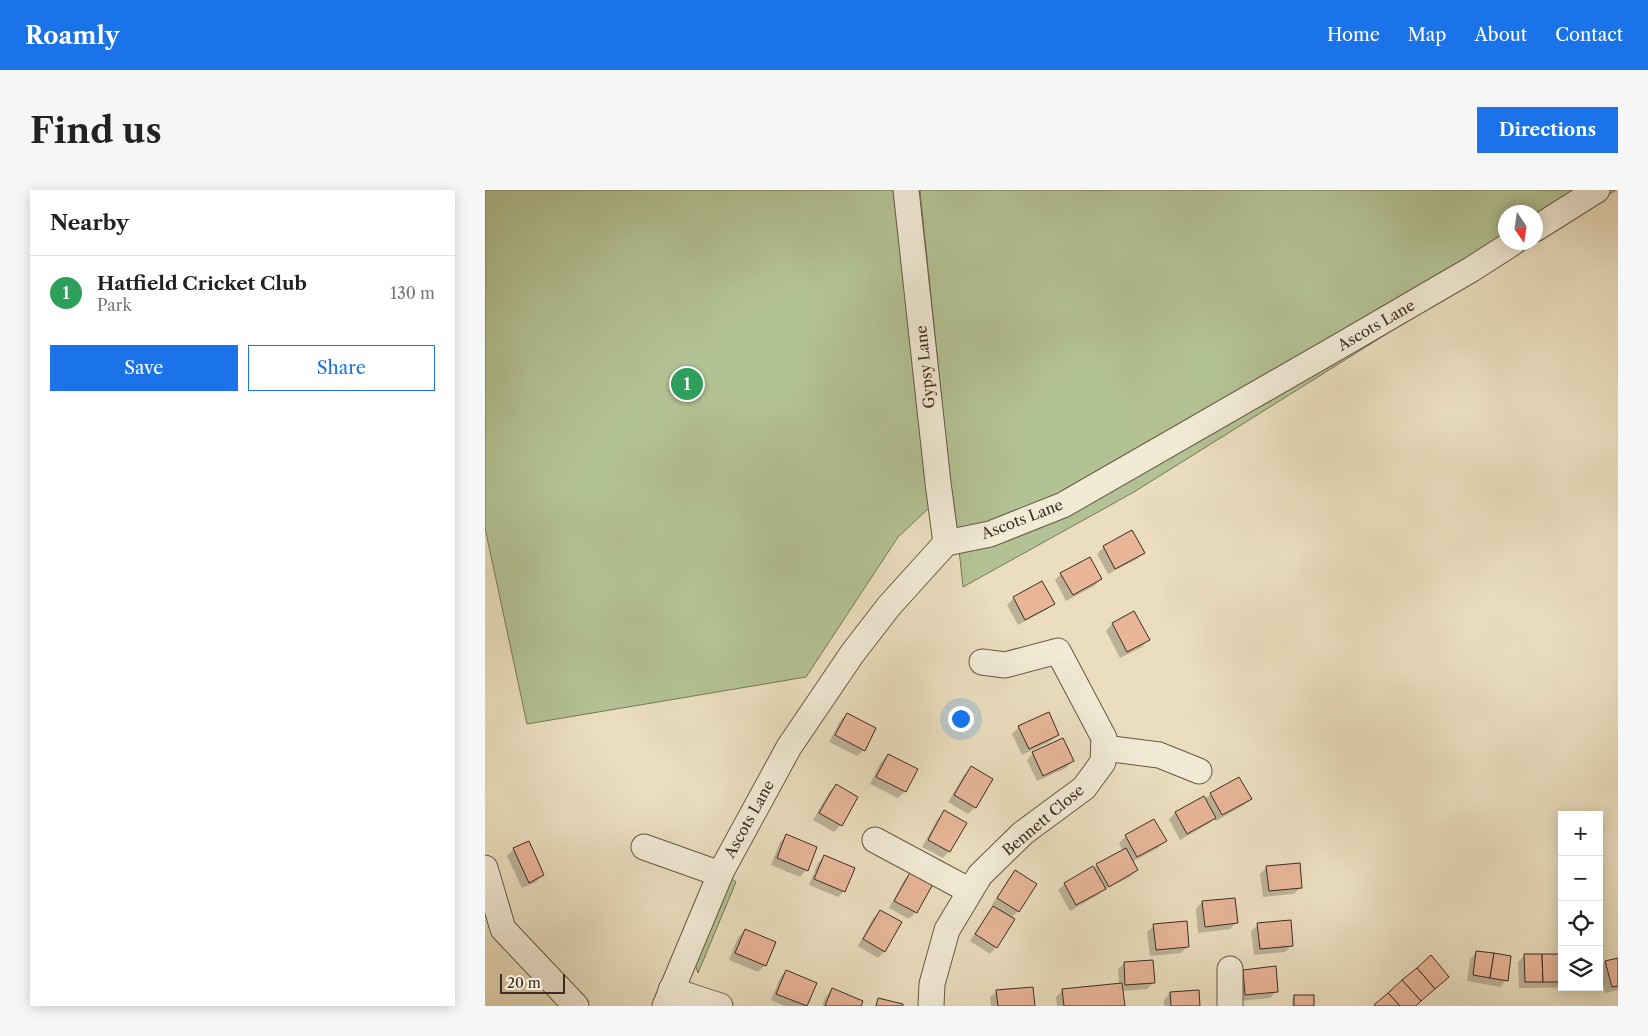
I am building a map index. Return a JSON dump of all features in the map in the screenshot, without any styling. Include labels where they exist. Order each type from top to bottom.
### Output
[{"type":"street","name":"Gypsy Lane","points":[[906,190],[937,483],[946,543]]},
{"type":"street","points":[[1543,224],[1597,190]]},
{"type":"street","name":"Ascots Lane","points":[[668,998],[720,874],[789,747],[852,654],[895,600],[946,543],[990,534],[1063,505],[1380,323],[1502,250]]},
{"type":"street","points":[[981,662],[1005,665],[1058,650],[1104,738],[1104,748],[1159,755],[1199,771]]},
{"type":"street","name":"Bennett Close","points":[[931,1006],[932,984],[947,930],[980,875],[1023,834],[1084,788],[1103,762],[1104,748]]},
{"type":"street","points":[[875,840],[970,891]]},
{"type":"street","points":[[644,847],[720,874]]},
{"type":"street","points":[[485,868],[503,929],[576,1006]]},
{"type":"street","points":[[1230,968],[1230,1006]]},
{"type":"street","points":[[668,998],[719,1006]]},
{"type":"green space","points":[[485,190],[896,190],[919,370],[929,508],[898,537],[806,677],[527,724],[485,528]]},
{"type":"green space","points":[[920,190],[1616,190],[1543,236],[1543,205],[1498,205],[1498,250],[1521,250],[1134,492],[963,587],[950,482]]},
{"type":"green space","points":[[731,878],[736,882],[698,973],[694,961]]},
{"type":"building","points":[[1132,530],[1145,553],[1115,569],[1103,546]]},
{"type":"building","points":[[1090,557],[1102,579],[1073,595],[1060,573]]},
{"type":"building","points":[[1042,581],[1055,604],[1025,620],[1013,597]]},
{"type":"building","points":[[1134,611],[1150,640],[1127,652],[1112,623]]},
{"type":"building","points":[[1049,712],[1059,735],[1029,749],[1018,726]]},
{"type":"building","points":[[847,713],[876,728],[865,751],[835,735]]},
{"type":"building","points":[[1063,738],[1074,761],[1043,776],[1032,752]]},
{"type":"building","points":[[888,754],[918,769],[906,792],[876,777]]},
{"type":"building","points":[[971,766],[993,779],[976,808],[954,795]]},
{"type":"building","points":[[1239,777],[1252,799],[1222,815],[1210,793]]},
{"type":"building","points":[[836,784],[858,797],[842,826],[819,813]]},
{"type":"building","points":[[1204,796],[1216,818],[1187,834],[1175,812]]},
{"type":"building","points":[[944,810],[967,823],[950,852],[928,840]]},
{"type":"building","points":[[1154,819],[1167,841],[1137,857],[1125,835]]},
{"type":"building","points":[[786,834],[817,847],[808,871],[777,858]]},
{"type":"building","points":[[529,841],[544,875],[529,883],[513,848]]},
{"type":"building","points":[[1126,848],[1138,870],[1109,887],[1096,864]]},
{"type":"building","points":[[824,855],[855,868],[845,892],[814,879]]},
{"type":"building","points":[[1300,863],[1302,888],[1269,891],[1266,866]]},
{"type":"building","points":[[1093,866],[1106,889],[1076,905],[1064,883]]},
{"type":"building","points":[[1015,870],[1037,884],[1019,912],[997,898]]},
{"type":"building","points":[[911,871],[933,884],[917,913],[894,901]]},
{"type":"building","points":[[1235,898],[1238,923],[1205,927],[1202,901]]},
{"type":"building","points":[[993,906],[1015,919],[997,948],[975,934]]},
{"type":"building","points":[[880,910],[902,922],[885,952],[863,939]]},
{"type":"building","points":[[1291,920],[1293,946],[1260,949],[1257,923]]},
{"type":"building","points":[[1187,921],[1189,947],[1156,950],[1153,924]]},
{"type":"building","points":[[745,929],[776,942],[766,966],[735,953]]},
{"type":"building","points":[[1476,951],[1494,953],[1490,978],[1473,975]]},
{"type":"building","points":[[1494,953],[1511,956],[1508,981],[1490,978]]},
{"type":"building","points":[[1524,954],[1542,954],[1543,982],[1525,982]]},
{"type":"building","points":[[1542,954],[1558,954],[1558,982],[1543,982]]},
{"type":"building","points":[[1431,955],[1449,977],[1435,989],[1417,968]]},
{"type":"building","points":[[1618,958],[1618,986],[1612,987],[1605,961]]},
{"type":"building","points":[[1153,960],[1155,983],[1125,985],[1124,962]]},
{"type":"building","points":[[1276,966],[1278,992],[1245,995],[1243,970]]},
{"type":"building","points":[[1417,968],[1435,989],[1421,1001],[1402,980]]},
{"type":"building","points":[[786,970],[817,983],[807,1006],[776,994]]},
{"type":"building","points":[[1402,980],[1421,1001],[1416,1006],[1400,1006],[1388,993]]},
{"type":"building","points":[[1122,983],[1125,1006],[1064,1006],[1062,989]]},
{"type":"building","points":[[1033,987],[1035,1006],[998,1006],[996,990]]},
{"type":"building","points":[[832,988],[863,1001],[861,1006],[825,1006]]},
{"type":"building","points":[[1199,990],[1200,1006],[1171,1006],[1170,992]]},
{"type":"building","points":[[1388,993],[1400,1006],[1374,1005]]},
{"type":"building","points":[[1294,995],[1314,995],[1314,1006],[1294,1006]]},
{"type":"building","points":[[878,998],[903,1004],[903,1006],[876,1006]]},
{"type":"place","name":"Hatfield Cricket Club","points":[[687,384]]}]
